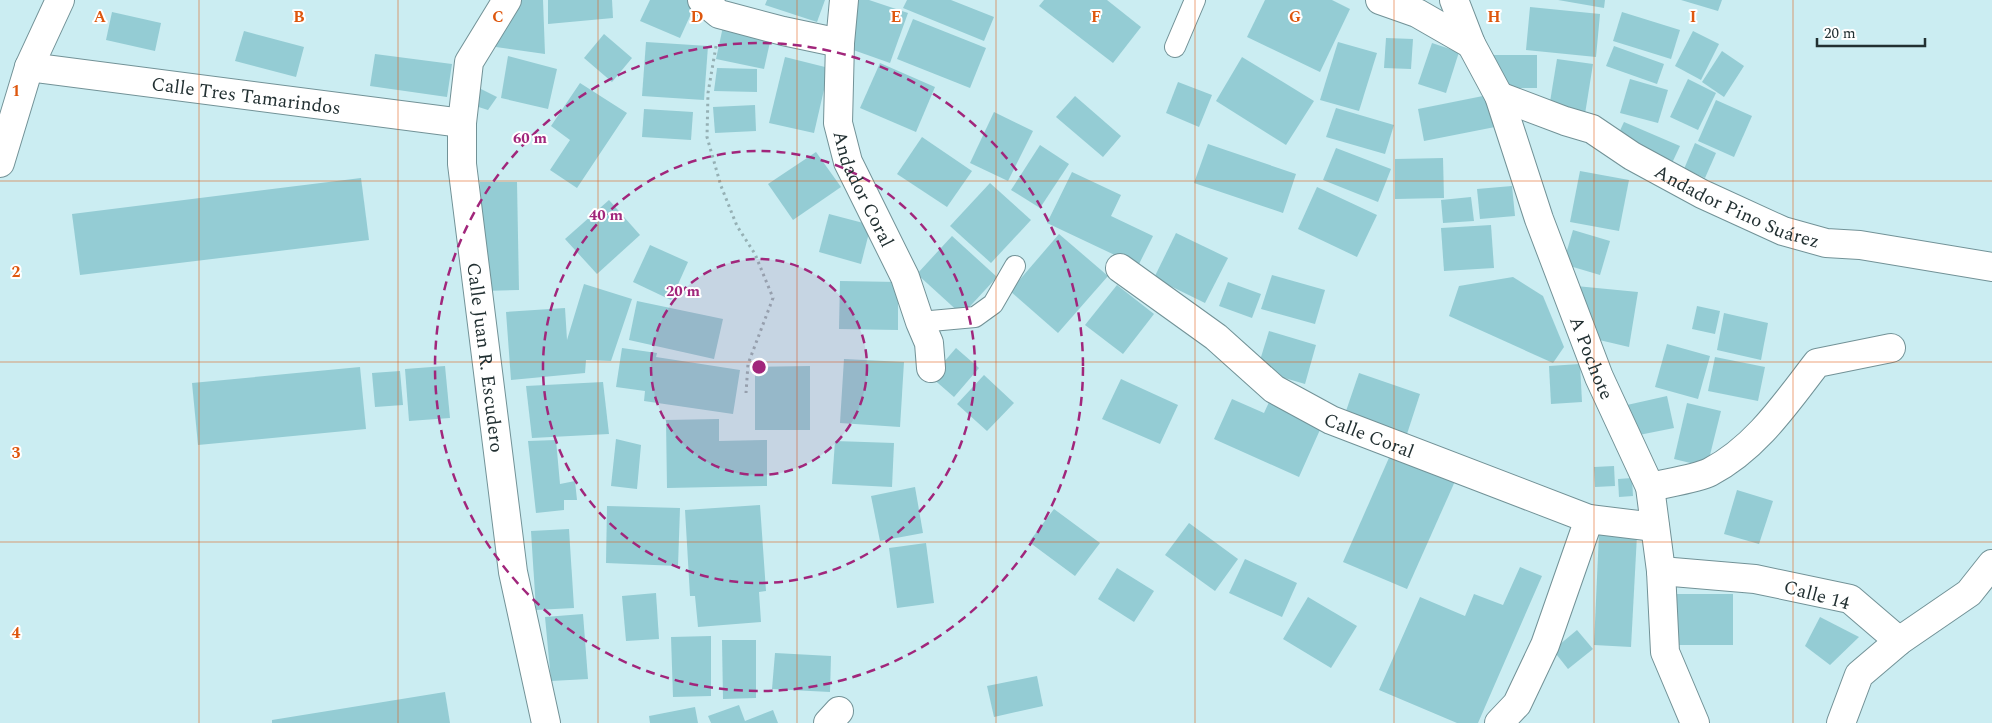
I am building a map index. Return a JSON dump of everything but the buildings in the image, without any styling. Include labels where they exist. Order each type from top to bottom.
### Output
[{"type":"street","points":[[0,163],[29,67],[60,0]]},
{"type":"street","name":"Calle Juan R. Escudero","points":[[507,0],[468,62],[462,122],[462,164],[514,572],[546,723]]},
{"type":"street","name":"Andador Coral","points":[[844,0],[840,43],[838,123],[848,162],[905,277],[929,343],[931,368]]},
{"type":"street","points":[[1380,0],[1417,13],[1471,44]]},
{"type":"street","name":"A Pochote","points":[[1454,0],[1471,44],[1499,96],[1538,219],[1595,367],[1650,487],[1661,571],[1664,652],[1695,723]]},
{"type":"street","points":[[711,7],[784,31],[840,43]]},
{"type":"street","name":"Calle Tres Tamarindos","points":[[29,67],[462,122]]},
{"type":"street","name":"Andador Pino Suárez","points":[[1499,96],[1565,122],[1592,129],[1632,156],[1702,194],[1783,231],[1826,243],[1860,245],[1992,267]]},
{"type":"street","name":"Calle Coral","points":[[1120,268],[1216,338],[1274,388],[1331,420],[1589,519],[1655,527]]},
{"type":"street","points":[[1650,487],[1708,473],[1740,453],[1783,407],[1817,362],[1891,348]]},
{"type":"street","points":[[1499,723],[1517,704],[1545,645],[1589,519]]},
{"type":"street","points":[[1841,723],[1859,675],[1899,641],[1969,593],[1992,564]]},
{"type":"street","name":"Calle 14","points":[[1661,571],[1754,579],[1850,599],[1899,641]]},
{"type":"lane","points":[[1176,47],[1196,0]]},
{"type":"lane","points":[[920,322],[975,317],[993,304],[1015,266]]},
{"type":"path","points":[[711,7],[714,67],[708,93],[707,136],[730,210],[737,226],[755,254],[773,298],[748,364],[746,393]]}]
